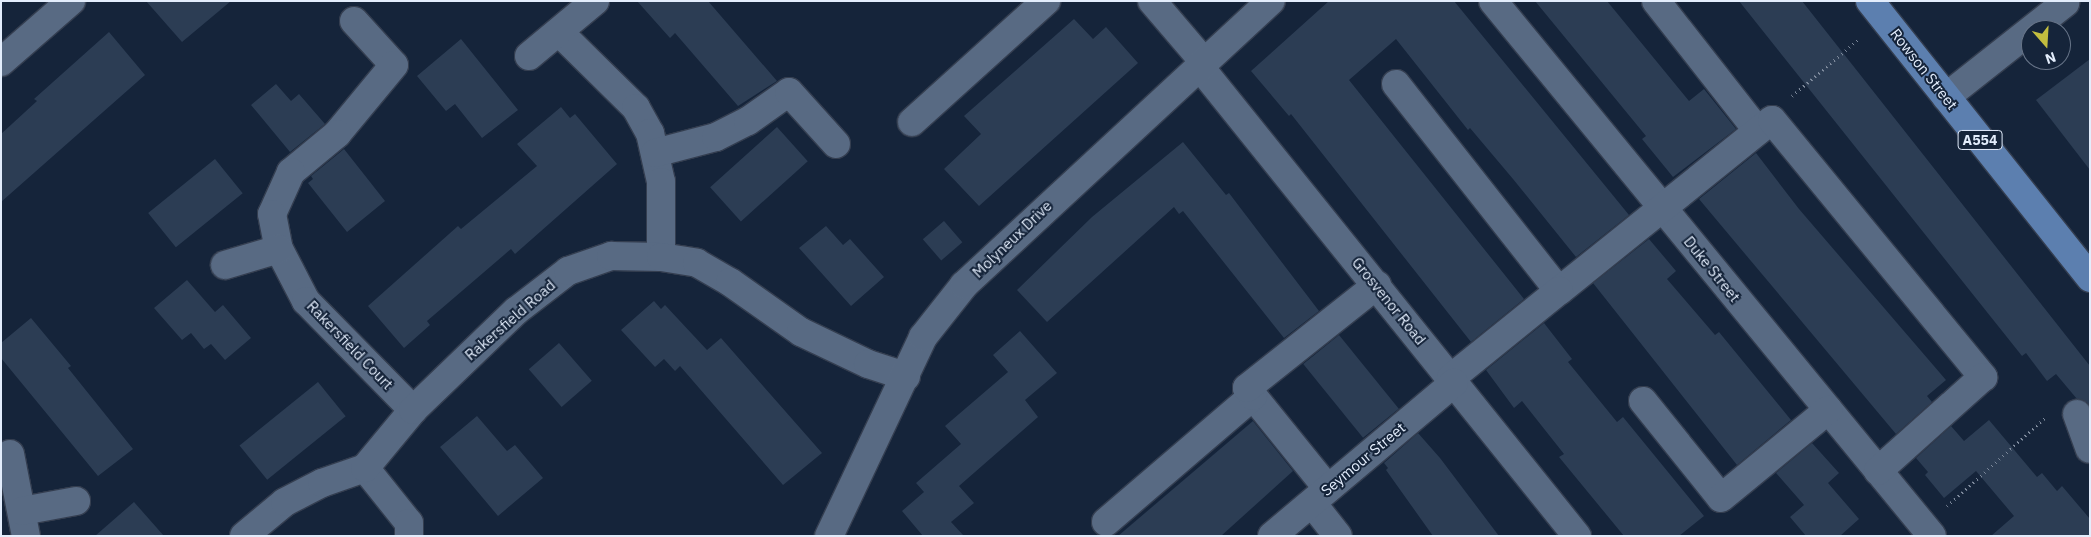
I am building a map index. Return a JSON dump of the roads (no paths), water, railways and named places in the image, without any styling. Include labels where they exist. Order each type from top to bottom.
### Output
[{"type":"main road","name":"Rowson Street","points":[[1877,10],[2090,278]]},
{"type":"street","points":[[1,62],[71,1]]},
{"type":"street","points":[[912,122],[1046,1]]},
{"type":"street","name":"Grosvenor Road","points":[[1152,1],[1577,536]]},
{"type":"street","name":"Molyneux Drive","points":[[829,536],[923,337],[964,285],[1271,1]]},
{"type":"street","name":"Duke Street","points":[[1493,1],[1928,531]]},
{"type":"street","points":[[1656,1],[1983,377],[1878,470]]},
{"type":"street","points":[[1946,97],[2065,3]]},
{"type":"street","points":[[529,56],[573,13],[636,108],[650,133],[661,182],[661,257]]},
{"type":"street","name":"Rakersfield Court","points":[[354,21],[394,65],[337,134],[291,172],[272,214],[279,249],[306,300],[413,410]]},
{"type":"street","points":[[1396,84],[1559,291]]},
{"type":"street","points":[[655,153],[716,137],[748,121],[789,92],[836,144]]},
{"type":"street","name":"Seymour Street","points":[[1272,536],[1453,380],[1661,206],[1765,126]]},
{"type":"street","points":[[225,265],[279,249]]},
{"type":"street","name":"Rakersfield Road","points":[[365,468],[413,410],[516,310],[568,270],[610,256],[661,257],[697,263],[730,282],[801,332],[868,364],[906,376]]},
{"type":"street","points":[[1338,536],[1320,496],[1247,388],[1377,285]]},
{"type":"street","points":[[1106,522],[1253,396]]},
{"type":"street","points":[[1643,402],[1721,498],[1828,410]]},
{"type":"street","points":[[2065,412],[2090,449]]},
{"type":"street","points":[[10,454],[24,524],[76,501]]},
{"type":"street","points":[[244,536],[285,502],[322,483],[365,468],[409,529]]}]
